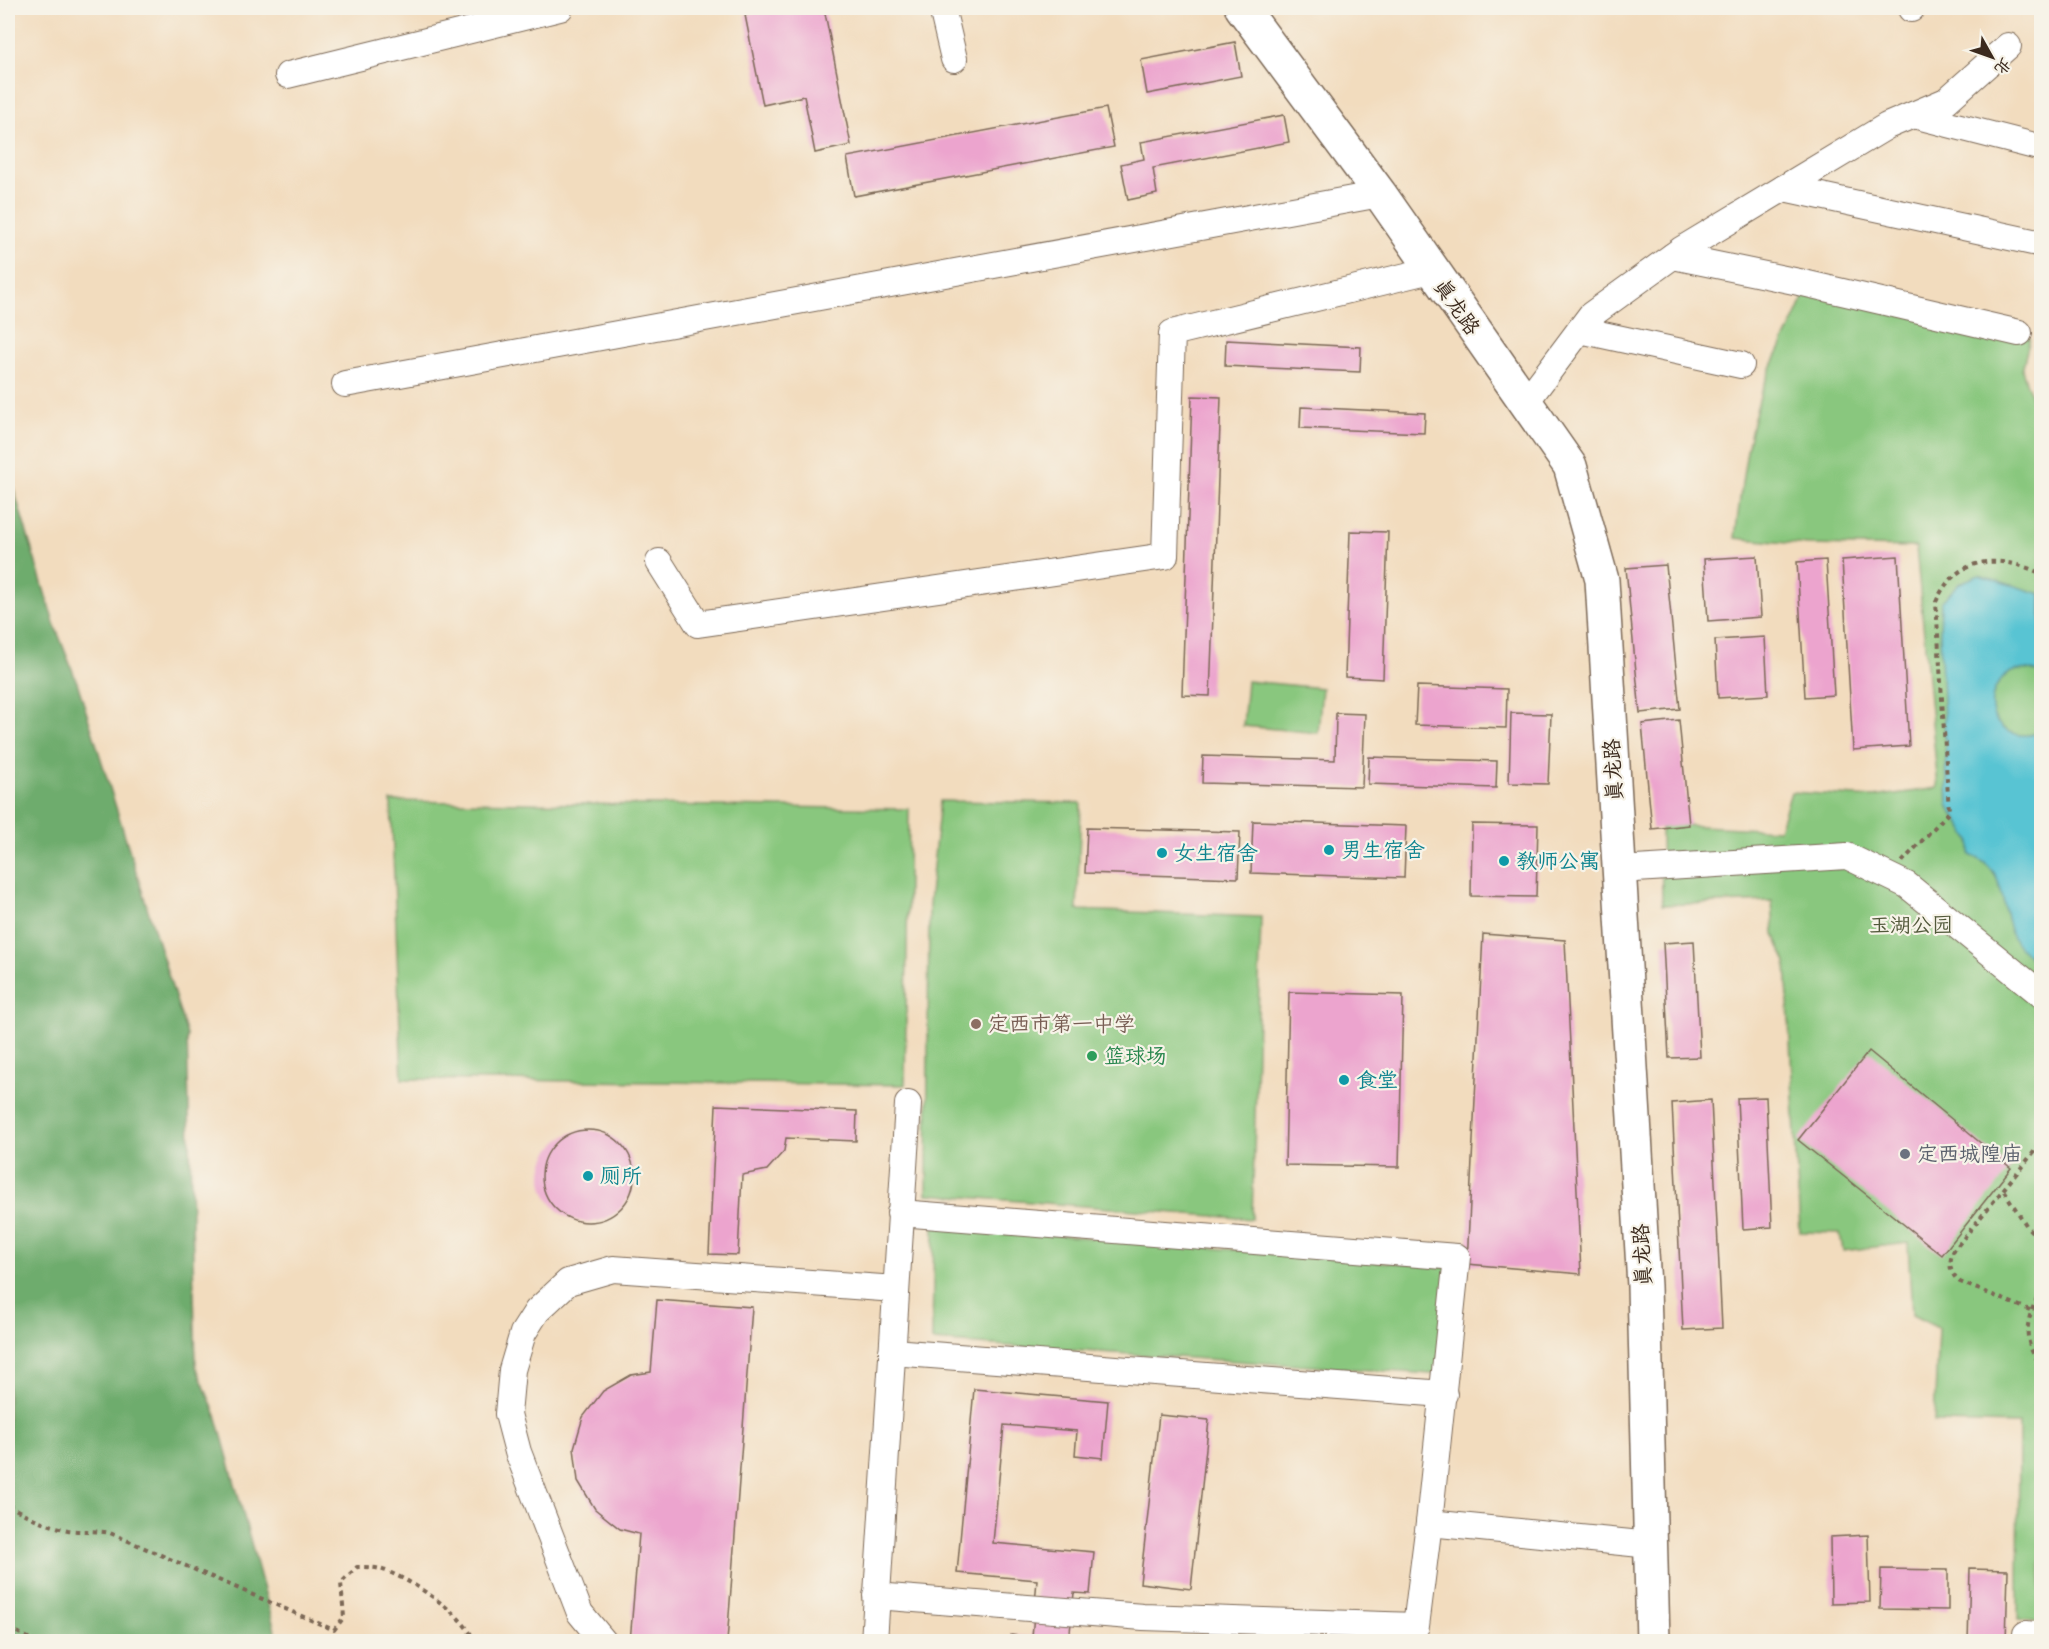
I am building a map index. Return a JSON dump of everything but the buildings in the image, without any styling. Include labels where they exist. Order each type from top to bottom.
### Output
[{"type":"main road","name":"真龙路","points":[[1242,8],[1380,194],[1570,466],[1602,580],[1644,1286],[1653,1641]]},
{"type":"street","points":[[288,75],[560,8]]},
{"type":"street","points":[[942,8],[954,59]]},
{"type":"street","points":[[1525,403],[1591,315],[1672,256],[1784,188],[1887,126],[1946,101],[2008,46]]},
{"type":"street","points":[[1913,115],[2042,148]]},
{"type":"street","points":[[1784,188],[2042,244]]},
{"type":"street","points":[[345,384],[1380,194]]},
{"type":"street","points":[[1672,256],[1799,282],[2019,333]]},
{"type":"street","points":[[658,562],[698,624],[1165,556],[1172,333],[1431,270]]},
{"type":"street","points":[[1580,330],[1741,365]]},
{"type":"street","points":[[1619,870],[1846,856],[1907,885],[2042,996]]},
{"type":"street","points":[[874,1641],[908,1104]]},
{"type":"street","points":[[876,1596],[1143,1617],[1416,1626],[1430,1523],[1457,1257],[900,1213]]},
{"type":"street","points":[[604,1641],[580,1613],[518,1452],[508,1414],[512,1370],[523,1333],[537,1311],[568,1282],[613,1269],[896,1289]]},
{"type":"street","points":[[892,1352],[1444,1394]]},
{"type":"street","points":[[1430,1523],[1651,1545]]},
{"type":"street","points":[[2026,1641],[2026,1634],[2042,1636]]},
{"type":"path","points":[[1888,877],[1949,812],[1936,602],[1944,584],[1965,566],[1988,561],[2026,566],[2042,574]]},
{"type":"path","points":[[2030,1310],[1966,1286],[1954,1277],[1951,1271],[1951,1257],[1954,1250],[2042,1142]]},
{"type":"path","points":[[2004,1191],[2028,1228],[2042,1241]]},
{"type":"path","points":[[2042,1290],[2030,1310],[2026,1326],[2028,1342],[2034,1357],[2042,1366]]},
{"type":"path","points":[[8,1407],[8,1416]]},
{"type":"path","points":[[8,1505],[39,1521],[70,1530],[95,1530],[110,1533],[308,1622],[334,1630],[344,1617],[341,1583],[357,1567],[379,1569],[408,1580],[450,1611],[474,1641]]},
{"type":"path","points":[[8,1633],[17,1632],[36,1641]]},
{"type":"green space","name":"玉湖公园","points":[[1808,286],[2030,338],[2022,370],[2042,428],[2041,1622],[2018,1619],[2019,1424],[1934,1422],[1938,1328],[1912,1315],[1908,1243],[1843,1251],[1840,1233],[1800,1232],[1786,963],[1774,934],[1772,901],[1662,905],[1661,824],[1779,830],[1791,792],[1873,797],[1938,788],[1916,547],[1808,545],[1735,538],[1746,455],[1755,414],[1768,375]]},
{"type":"green space","points":[[8,470],[54,623],[77,682],[187,1035],[196,1366],[217,1418],[278,1641],[8,1641]]},
{"type":"green space","points":[[1247,681],[1322,688],[1318,733],[1243,726]]},
{"type":"green space","points":[[391,801],[909,809],[905,1085],[402,1079]]},
{"type":"green space","name":"篮球场","points":[[940,801],[1081,803],[1077,910],[1261,917],[1252,1219],[927,1194],[929,904]]},
{"type":"green space","points":[[934,1225],[1456,1268],[1446,1375],[932,1341]]},
{"type":"water","points":[[1979,575],[2041,594],[2041,674],[2025,669],[2011,672],[2001,680],[1994,691],[1992,704],[1994,716],[2002,727],[2022,735],[2032,735],[2041,731],[2041,969],[2013,938],[1997,880],[1983,861],[1970,855],[1970,840],[1948,805],[1940,635],[1941,602],[1960,583]]},
{"type":"place","name":"男生宿舍","points":[[1329,850]]},
{"type":"place","name":"女生宿舍","points":[[1162,853]]},
{"type":"place","name":"教师公寓","points":[[1504,861]]},
{"type":"place","name":"定西市第一中学","points":[[976,1024]]},
{"type":"place","name":"篮球场","points":[[1092,1056]]},
{"type":"place","name":"食堂","points":[[1344,1080]]},
{"type":"place","name":"定西城隍庙","points":[[1905,1154]]},
{"type":"place","name":"厕所","points":[[588,1176]]}]
